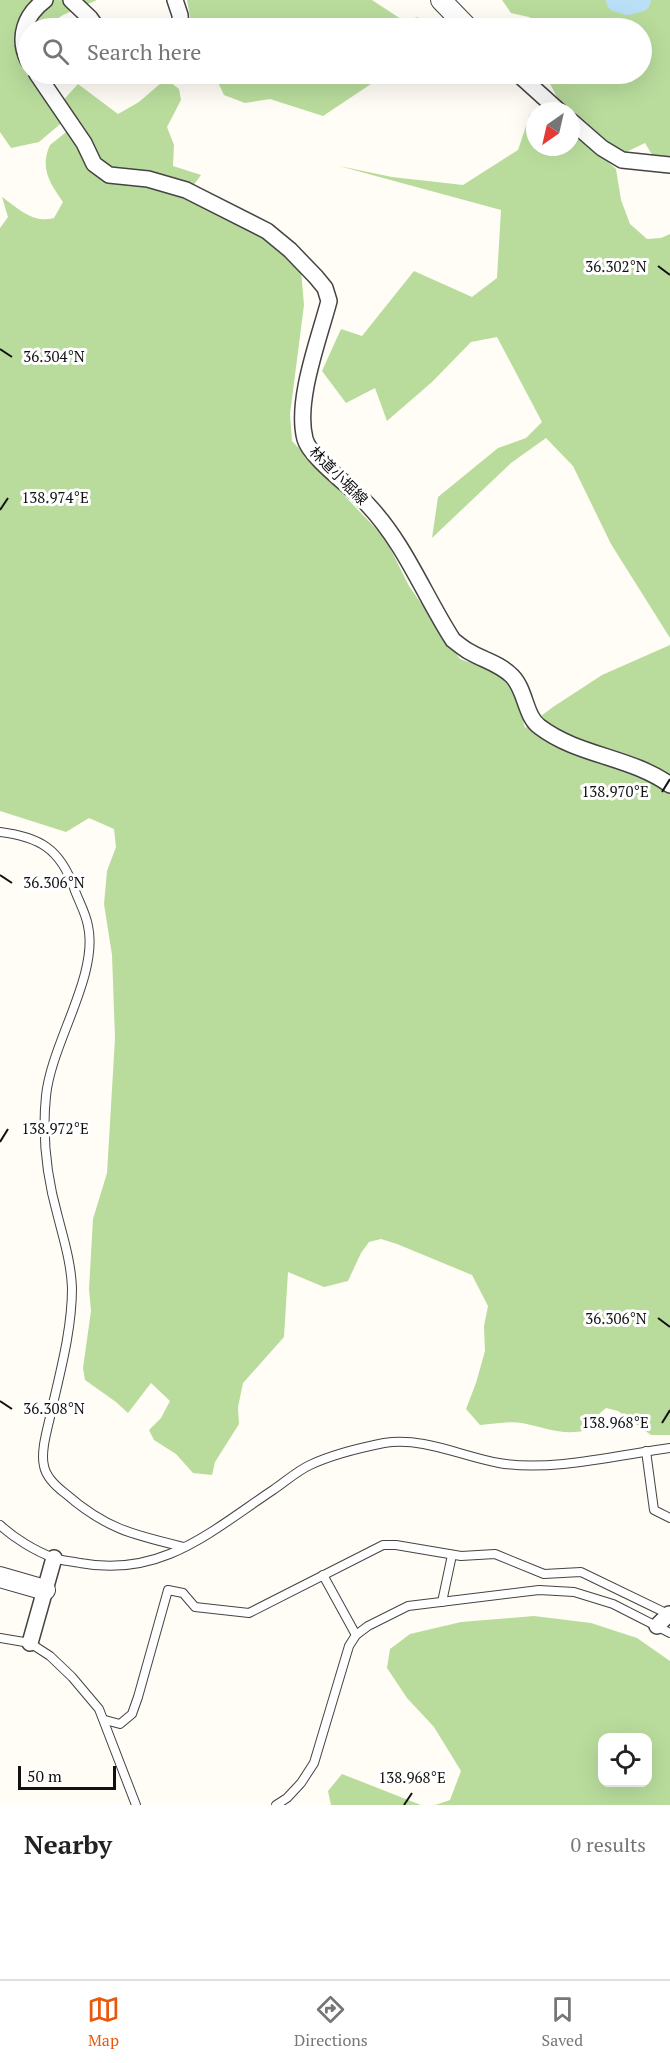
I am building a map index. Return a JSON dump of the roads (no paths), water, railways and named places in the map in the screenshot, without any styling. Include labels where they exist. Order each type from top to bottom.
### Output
[{"type":"street","points":[[27,18],[45,0]]},
{"type":"street","points":[[71,0],[90,18]]},
{"type":"street","points":[[176,0],[180,18]]},
{"type":"street","points":[[441,0],[458,18]]},
{"type":"street","name":"林道小堀線","points":[[44,84],[84,143],[94,164],[102,170],[110,175],[148,179],[186,190],[211,201],[267,231],[290,250],[325,288],[329,301],[304,395],[303,423],[306,442],[337,476],[369,505],[399,543],[453,640],[468,651],[500,666],[513,676],[521,688],[532,720],[538,726],[567,742],[648,773],[670,785]]},
{"type":"street","points":[[529,84],[549,102]]},
{"type":"street","points":[[580,129],[602,148],[621,160],[670,165]]},
{"type":"street","points":[[30,1643],[54,1558]]},
{"type":"street","points":[[0,1576],[45,1590]]},
{"type":"street","points":[[663,1630],[669,1614]]},
{"type":"lane","points":[[0,832],[21,835],[52,850],[68,872],[88,926],[89,958],[46,1094],[48,1172],[67,1251],[72,1287],[67,1345],[45,1443],[44,1467],[55,1485],[77,1504],[108,1525],[131,1534],[184,1547]]},
{"type":"lane","points":[[0,1525],[10,1534],[54,1558],[89,1565],[125,1567],[159,1560],[197,1541],[309,1466],[342,1452],[386,1443],[423,1443],[499,1463],[554,1465],[670,1448]]},
{"type":"lane","points":[[646,1451],[654,1510],[670,1518]]},
{"type":"lane","points":[[105,1720],[120,1724],[132,1714],[168,1590],[183,1593],[195,1608],[249,1613],[383,1545],[396,1545],[461,1557],[495,1554],[544,1575],[581,1572],[669,1614]]},
{"type":"lane","points":[[442,1602],[452,1555]]},
{"type":"lane","points":[[323,1575],[356,1635]]},
{"type":"lane","points":[[276,1805],[287,1798],[301,1783],[315,1763],[349,1646],[356,1635],[377,1621],[408,1606],[539,1590],[574,1592],[613,1604],[663,1630]]},
{"type":"lane","points":[[0,1638],[30,1643],[50,1656],[72,1677],[99,1709],[136,1805]]},
{"type":"waterway","points":[[618,0],[628,3],[639,0]]}]
